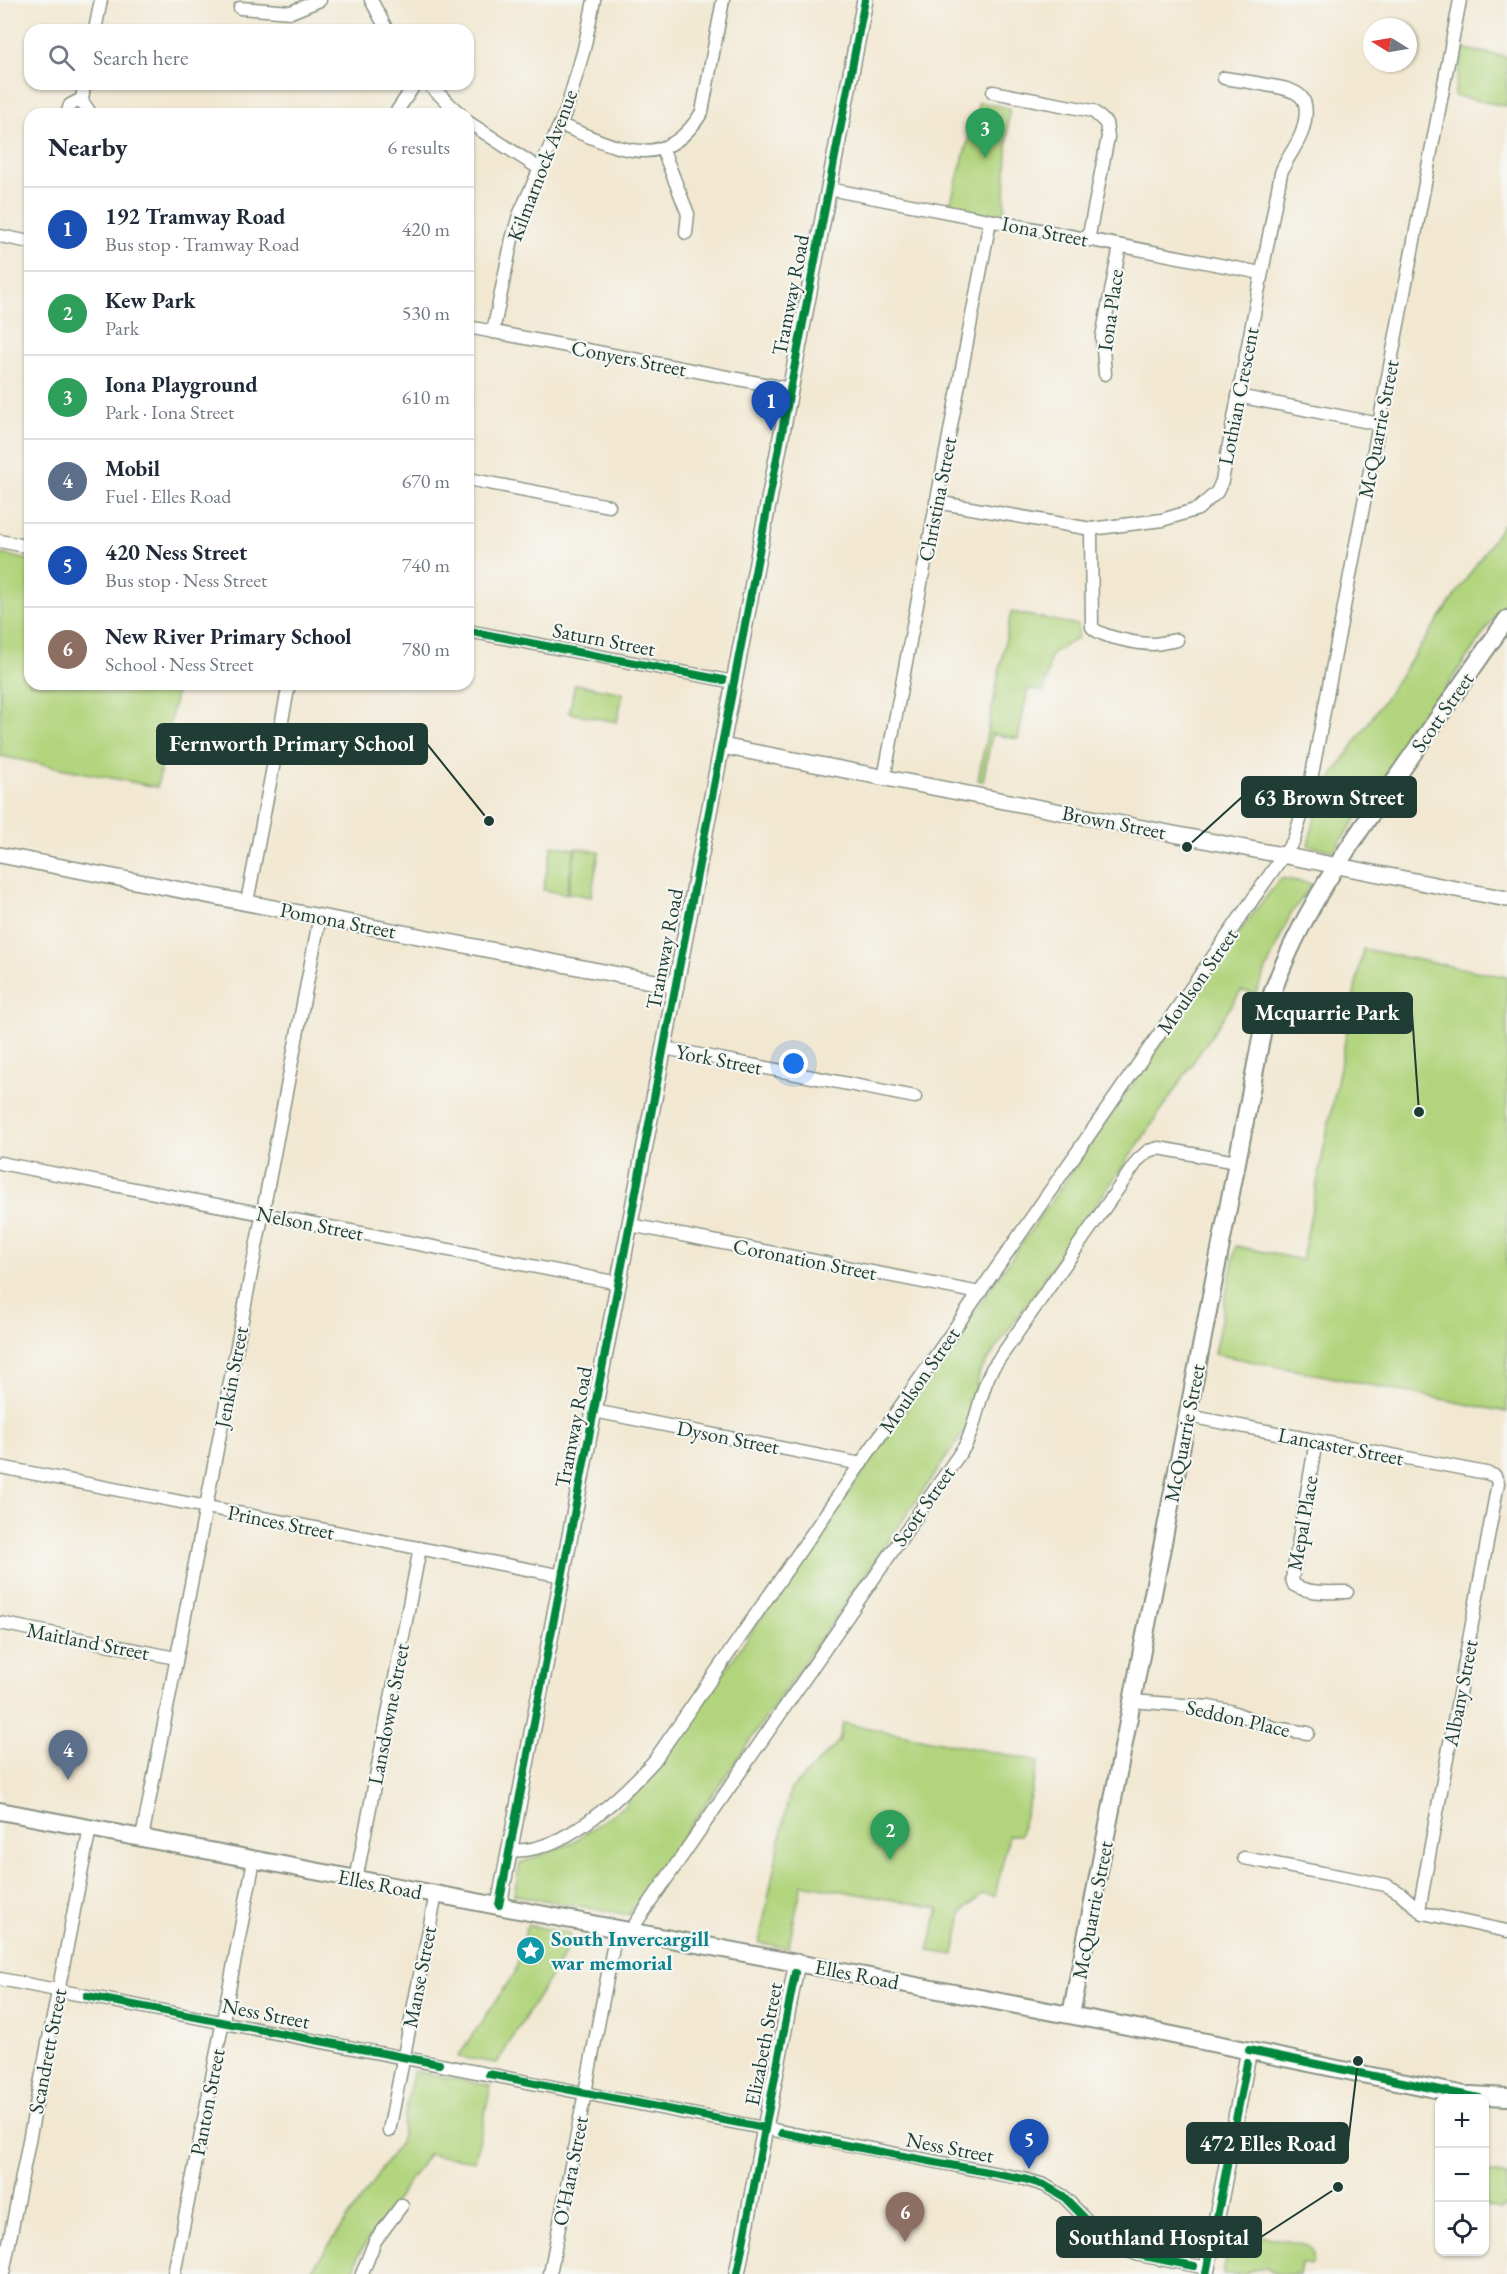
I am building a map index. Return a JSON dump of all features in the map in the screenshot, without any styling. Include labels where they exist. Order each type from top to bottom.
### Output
[{"type":"main road","name":"Scott Street","points":[[1336,864],[1507,619]]},
{"type":"main road","name":"McQuarrie Street","points":[[1071,2015],[1262,1030],[1269,1001],[1283,964],[1336,864]]},
{"type":"main road","name":"Elles Road","points":[[0,1811],[1071,2015],[1459,2094]]},
{"type":"main road","name":"Elles Road","points":[[1489,2097],[1507,2097]]},
{"type":"main road","points":[[1489,2101],[1507,2106]]},
{"type":"street","points":[[96,24],[100,0]]},
{"type":"street","points":[[240,8],[291,12],[320,0]]},
{"type":"street","points":[[371,0],[384,24]]},
{"type":"street","name":"Kilmarnock Avenue","points":[[494,332],[512,239],[525,198],[561,125],[584,49],[594,0]]},
{"type":"street","points":[[561,125],[632,151],[662,148],[674,143],[692,127],[702,112],[723,0]]},
{"type":"street","name":"Tramway Road","points":[[499,1905],[865,0]]},
{"type":"street","name":"McQuarrie Street","points":[[1285,856],[1298,832],[1307,798],[1460,0]]},
{"type":"street","name":"Lothian Crescent","points":[[936,502],[1091,529],[1162,520],[1198,509],[1217,492],[1222,481],[1281,173],[1302,132],[1305,103],[1293,89],[1224,78]]},
{"type":"street","points":[[83,90],[82,99],[85,108]]},
{"type":"street","points":[[398,108],[411,90]]},
{"type":"street","points":[[434,90],[454,108]]},
{"type":"street","points":[[993,92],[1093,111],[1106,123],[1108,137],[1088,240]]},
{"type":"street","points":[[69,108],[70,105],[82,99]]},
{"type":"street","points":[[474,126],[540,169]]},
{"type":"street","points":[[662,148],[687,214],[686,233]]},
{"type":"street","name":"Iona Street","points":[[829,189],[1261,273]]},
{"type":"street","name":"Christina Street","points":[[884,778],[990,221]]},
{"type":"street","points":[[0,236],[24,241]]},
{"type":"street","name":"Iona Place","points":[[1105,374],[1102,337],[1120,246]]},
{"type":"street","name":"Conyers Street","points":[[474,328],[790,389]]},
{"type":"street","points":[[1238,396],[1379,424]]},
{"type":"street","points":[[474,480],[609,506]]},
{"type":"street","points":[[1091,529],[1092,627],[1095,632],[1105,636],[1152,644],[1177,640]]},
{"type":"street","points":[[0,542],[24,546]]},
{"type":"street","name":"Saturn Street","points":[[474,633],[734,682]]},
{"type":"street","points":[[247,902],[288,690]]},
{"type":"street","name":"Brown Street","points":[[722,746],[1507,898]]},
{"type":"street","name":"Pomona Street","points":[[0,855],[676,986]]},
{"type":"street","name":"Moulson Street","points":[[510,1850],[521,1852],[535,1849],[588,1822],[624,1793],[654,1761],[1285,856]]},
{"type":"street","name":"Jenkin Street","points":[[142,1838],[320,916]]},
{"type":"street","name":"York Street","points":[[664,1048],[915,1097]]},
{"type":"street","name":"Scott Street","points":[[624,1929],[965,1446],[975,1426],[984,1389],[992,1369],[1138,1160],[1148,1151],[1159,1148],[1236,1162]]},
{"type":"street","name":"Nelson Street","points":[[0,1163],[619,1283]]},
{"type":"street","name":"Coronation Street","points":[[630,1225],[980,1293]]},
{"type":"street","name":"Dyson Street","points":[[594,1412],[861,1464]]},
{"type":"street","name":"Lancaster Street","points":[[1188,1416],[1495,1476]]},
{"type":"street","name":"Mepal Place","points":[[1316,1441],[1292,1579],[1294,1585],[1319,1593],[1347,1592]]},
{"type":"street","name":"Princes Street","points":[[0,1467],[563,1576]]},
{"type":"street","name":"Albany Street","points":[[1419,1910],[1498,1491],[1495,1476]]},
{"type":"street","name":"Lansdowne Street","points":[[356,1880],[420,1548]]},
{"type":"street","name":"Maitland Street","points":[[0,1623],[176,1658]]},
{"type":"street","name":"Seddon Place","points":[[1132,1701],[1209,1707],[1274,1728],[1308,1733]]},
{"type":"street","name":"Scandrett Street","points":[[3,2274],[90,1828]]},
{"type":"street","points":[[1244,1858],[1386,1885],[1400,1893],[1419,1910],[1443,1918],[1507,1931]]},
{"type":"street","name":"Panton Street","points":[[174,2274],[254,1860]]},
{"type":"street","name":"Manse Street","points":[[389,2131],[436,1894]]},
{"type":"street","name":"O'Hara Street","points":[[550,2274],[585,2092],[624,1929]]},
{"type":"street","name":"Elizabeth Street","points":[[737,2274],[797,1962]]},
{"type":"street","name":"Ness Street","points":[[0,1979],[1024,2179],[1044,2185],[1063,2196],[1110,2244],[1139,2255],[1207,2271]]},
{"type":"street","points":[[1207,2271],[1249,2050]]},
{"type":"street","points":[[362,2274],[375,2241],[402,2205]]},
{"type":"green space","points":[[1463,49],[1507,57],[1507,106],[1454,96]]},
{"type":"green space","points":[[979,102],[1009,108],[1004,219],[949,208]]},
{"type":"green space","points":[[1507,519],[1507,599],[1334,851],[1308,845],[1322,791]]},
{"type":"green space","points":[[0,554],[24,559],[24,690],[177,690],[157,787],[0,756]]},
{"type":"green space","points":[[1011,612],[1078,625],[1078,638],[1051,654],[1044,691],[1028,689],[1018,739],[992,734],[983,781],[978,780]]},
{"type":"green space","points":[[575,684],[623,693],[617,722],[569,713]]},
{"type":"green space","points":[[552,845],[575,849],[566,894],[543,890]]},
{"type":"green space","points":[[576,848],[599,852],[591,897],[568,893]]},
{"type":"green space","points":[[1281,878],[1312,884],[1290,915],[1256,993],[1241,991],[1146,1133],[980,1371],[966,1429],[629,1915],[514,1895],[520,1863],[570,1844],[624,1806],[655,1771],[1232,941]]},
{"type":"green space","points":[[1363,949],[1507,977],[1507,1412],[1214,1354],[1236,1246],[1302,1260]]},
{"type":"green space","points":[[843,1723],[1039,1761],[1020,1835],[1009,1835],[995,1896],[983,1894],[962,1913],[954,1955],[928,1951],[939,1908],[802,1884],[788,1948],[759,1943],[790,1790],[839,1741]]},
{"type":"green space","points":[[527,1925],[570,1933],[564,1955],[497,2063],[458,2057],[515,1973]]},
{"type":"green space","points":[[413,2071],[491,2086],[475,2161],[428,2154],[358,2255],[353,2274],[309,2274],[400,2143]]},
{"type":"green space","points":[[1489,2173],[1507,2176],[1507,2205],[1499,2209],[1489,2207]]},
{"type":"green space","points":[[1247,2233],[1307,2245],[1313,2251],[1313,2262],[1311,2265],[1301,2263],[1299,2274],[1276,2274],[1266,2268],[1243,2274],[1223,2274],[1230,2239],[1235,2235],[1245,2236]]},
{"type":"cycle path","points":[[499,1905],[865,0]]},
{"type":"cycle path","points":[[474,632],[723,680]]},
{"type":"cycle path","points":[[737,2274],[795,1973]]},
{"type":"cycle path","points":[[87,1996],[439,2064]]},
{"type":"cycle path","points":[[1249,2050],[1460,2094]]},
{"type":"cycle path","points":[[1206,2274],[1247,2063]]},
{"type":"cycle path","points":[[489,2074],[765,2128]]},
{"type":"cycle path","points":[[782,2133],[1024,2179],[1044,2185],[1063,2196],[1110,2244],[1139,2255],[1194,2266]]},
{"type":"place","name":"Iona Playground","points":[[985,158]]},
{"type":"place","name":"192 Tramway Road","points":[[771,431]]},
{"type":"place","name":"Fernworth Primary School","points":[[489,821]]},
{"type":"place","name":"63 Brown Street","points":[[1187,847]]},
{"type":"place","name":"Mcquarrie Park","points":[[1419,1112]]},
{"type":"place","name":"Mobil","points":[[68,1780]]},
{"type":"place","name":"Kew Park","points":[[890,1860]]},
{"type":"place","name":"South Invercargill war memorial","points":[[530,1950]]},
{"type":"place","name":"472 Elles Road","points":[[1358,2061]]},
{"type":"place","name":"420 Ness Street","points":[[1029,2169]]},
{"type":"place","name":"Southland Hospital","points":[[1338,2187]]},
{"type":"place","name":"New River Primary School","points":[[905,2242]]}]
